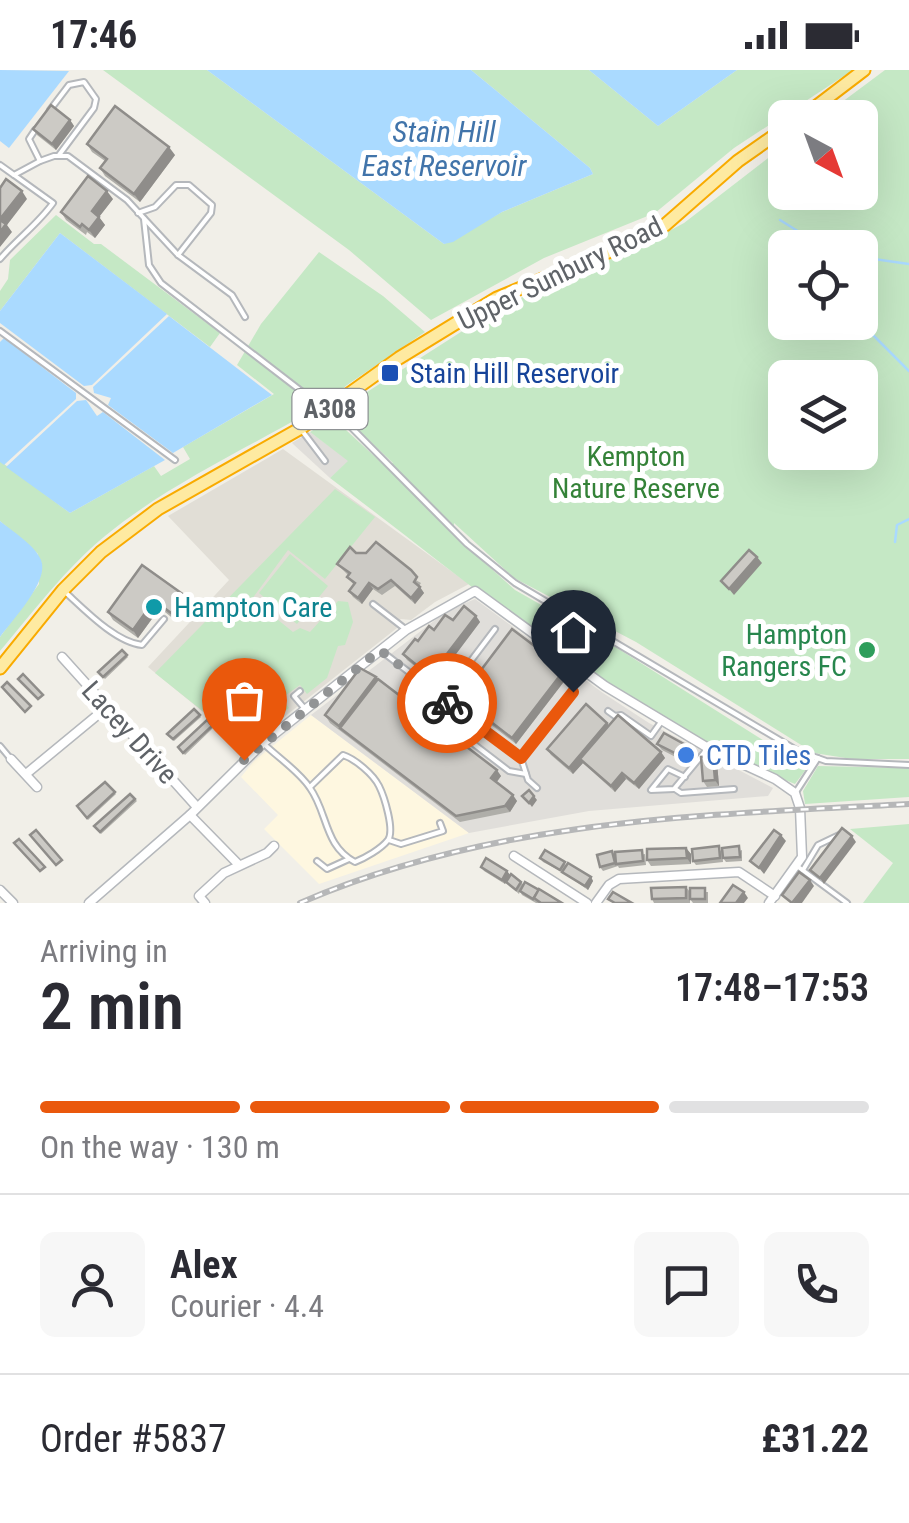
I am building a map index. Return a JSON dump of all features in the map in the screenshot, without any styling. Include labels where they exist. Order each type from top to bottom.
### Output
[{"type":"highway","points":[[824,100],[864,70]]},
{"type":"highway","name":"Upper Sunbury Road","points":[[0,668],[63,590],[101,552],[158,509],[301,428],[399,358],[497,298],[664,225],[768,140]]},
{"type":"street","points":[[89,903],[190,815],[263,743],[406,630],[475,591],[604,686],[661,722],[795,792],[803,850],[800,868],[772,899],[739,872],[617,879],[596,903]]},
{"type":"street","name":"Lacey Drive","points":[[62,657],[197,807]]},
{"type":"street","points":[[26,774],[106,708]]},
{"type":"street","points":[[11,759],[38,787]]},
{"type":"street","points":[[190,815],[238,864]]},
{"type":"street","points":[[206,903],[199,896],[238,864],[267,853],[274,846]]},
{"type":"street","points":[[514,856],[587,903]]},
{"type":"street","points":[[0,890],[13,903]]},
{"type":"lane","points":[[50,110],[68,85],[84,82],[96,99],[94,108],[59,155]]},
{"type":"lane","points":[[40,124],[29,138],[40,160]]},
{"type":"lane","points":[[14,175],[40,160],[68,156],[127,200],[178,255],[232,295],[244,317]]},
{"type":"lane","points":[[0,164],[53,203],[0,259]]},
{"type":"lane","points":[[138,213],[155,207],[176,185],[189,185],[212,205],[211,213],[178,255]]},
{"type":"lane","points":[[144,220],[149,265],[160,283],[309,397]]},
{"type":"lane","points":[[0,331],[175,460]]},
{"type":"lane","points":[[332,408],[467,544],[515,583],[798,751],[818,758],[909,765]]},
{"type":"lane","points":[[301,428],[326,461]]},
{"type":"lane","points":[[63,590],[135,645],[142,645],[164,619]]},
{"type":"lane","points":[[373,604],[406,630]]},
{"type":"lane","points":[[442,699],[496,628]]},
{"type":"lane","points":[[380,650],[521,758],[526,774],[537,788]]},
{"type":"lane","points":[[418,678],[406,692],[508,771],[526,774]]},
{"type":"lane","points":[[288,701],[300,691]]},
{"type":"lane","points":[[521,758],[573,692]]},
{"type":"lane","points":[[294,696],[305,710]]},
{"type":"lane","points":[[608,712],[620,715],[651,736],[661,722]]},
{"type":"lane","points":[[263,743],[310,787],[335,846],[349,860],[367,857],[388,840],[391,831],[378,783],[352,758],[343,755],[310,787]]},
{"type":"lane","points":[[0,746],[11,759]]},
{"type":"lane","points":[[685,777],[668,769],[651,790],[674,788],[685,777],[708,748]]},
{"type":"lane","points":[[795,792],[818,758]]},
{"type":"lane","points":[[674,788],[681,793],[734,789]]},
{"type":"lane","points":[[388,840],[401,844],[443,832],[440,823]]},
{"type":"lane","points":[[843,833],[818,846],[800,868],[847,903]]},
{"type":"lane","points":[[317,861],[327,869],[349,860]]},
{"type":"shaded area","points":[[310,432],[349,461],[330,478],[292,443]]},
{"type":"shaded area","points":[[283,449],[469,584],[411,620],[401,619],[395,624],[397,628],[246,747],[148,667],[229,580],[168,516]]},
{"type":"shaded area","points":[[475,599],[649,723],[773,788],[768,796],[589,811],[469,833],[311,715],[447,611]]},
{"type":"shaded area","points":[[311,715],[469,833],[319,884],[264,829],[278,815],[241,777],[254,761]]},
{"type":"green space","points":[[103,70],[207,70],[444,244],[502,212],[593,174],[471,70],[589,70],[658,126],[737,70],[853,70],[807,100],[768,100],[768,126],[734,148],[655,213],[544,258],[431,320],[349,250]]},
{"type":"green space","name":"Kempton Nature Reserve","points":[[885,70],[909,70],[909,759],[852,759],[814,753],[636,642],[514,578],[454,523],[454,535],[515,590],[617,648],[807,768],[795,784],[670,723],[553,647],[330,478],[348,461],[310,432],[333,418],[385,466],[393,463],[339,412],[361,405],[367,392],[500,307],[684,223],[768,158],[768,210],[878,210],[878,100],[845,100]]},
{"type":"green space","points":[[56,215],[220,333],[210,347],[60,233],[0,311],[0,291],[8,279],[10,260]]},
{"type":"green space","points":[[319,252],[383,296],[425,332],[326,403],[315,396],[308,405],[311,411],[179,485],[105,536],[76,562],[0,651],[0,637],[39,584],[38,554],[0,521],[0,461],[70,513],[154,466],[161,476],[190,459],[183,447],[274,394],[237,365],[261,324]]},
{"type":"green space","points":[[335,489],[375,517],[325,579],[288,550],[252,599],[293,632],[300,628],[310,632],[338,601],[348,602],[353,622],[345,645],[338,646],[327,678],[307,694],[300,685],[282,698],[289,708],[244,744],[155,673]]},
{"type":"green space","points":[[290,554],[328,586],[297,624],[259,593]]},
{"type":"green space","points":[[818,766],[909,768],[909,797],[805,804],[803,791]]},
{"type":"green space","points":[[909,824],[909,903],[863,903],[893,863],[850,829]]},
{"type":"water","points":[[0,70],[69,71],[9,148],[0,141]]},
{"type":"water","name":"Stain Hill East Reservoir","points":[[207,70],[471,70],[593,174],[502,212],[444,244]]},
{"type":"water","points":[[589,70],[737,70],[658,126]]},
{"type":"water","points":[[60,233],[167,314],[92,385],[84,386],[0,323],[0,311]]},
{"type":"water","points":[[169,316],[272,395],[173,453],[108,405],[111,398],[94,393],[93,387]]},
{"type":"water","points":[[4,338],[76,393],[76,399],[4,465],[0,462],[0,342]]},
{"type":"water","points":[[86,400],[97,416],[103,412],[165,460],[70,513],[6,467],[77,401]]},
{"type":"water","points":[[0,521],[34,549],[42,569],[35,589],[0,637]]},
{"type":"building","points":[[51,105],[70,120],[52,144],[33,129]]},
{"type":"building","points":[[115,106],[169,147],[134,194],[100,168],[107,159],[87,144]]},
{"type":"building","points":[[88,176],[107,191],[92,211],[99,217],[89,230],[61,212]]},
{"type":"building","points":[[6,179],[22,191],[0,219],[0,188]]},
{"type":"building","points":[[376,542],[417,577],[414,582],[420,587],[411,598],[391,580],[378,589],[369,583],[358,598],[349,591],[355,583],[347,577],[350,573],[337,564],[350,547],[356,553],[366,553]]},
{"type":"building","points":[[749,550],[757,557],[729,589],[721,581]]},
{"type":"building","name":"Hampton Care","points":[[142,565],[184,595],[171,613],[159,604],[148,609],[133,630],[108,612]]},
{"type":"building","points":[[464,606],[476,616],[430,676],[403,654],[429,626],[434,630],[445,615],[453,620]]},
{"type":"building","points":[[512,629],[565,669],[512,738],[460,698]]},
{"type":"building","points":[[122,650],[127,655],[103,677],[98,672]]},
{"type":"building","points":[[360,668],[376,677],[339,726],[325,715]]},
{"type":"building","points":[[23,674],[43,695],[38,699],[18,679]]},
{"type":"building","points":[[378,679],[497,770],[491,778],[513,795],[505,806],[456,816],[340,728]]},
{"type":"building","points":[[7,682],[31,706],[25,712],[2,687]]},
{"type":"building","points":[[586,704],[607,723],[569,768],[547,749]]},
{"type":"building","points":[[194,709],[200,715],[173,739],[167,734]]},
{"type":"building","points":[[618,715],[661,752],[634,783],[622,773],[611,786],[580,759]]},
{"type":"building","points":[[207,720],[212,726],[183,753],[178,747]]},
{"type":"building","points":[[664,733],[693,749],[687,759],[657,744]]},
{"type":"building","points":[[713,756],[715,780],[703,781],[701,757]]},
{"type":"building","points":[[105,782],[115,792],[87,818],[77,806]]},
{"type":"building","points":[[529,790],[534,796],[529,803],[522,796]]},
{"type":"building","points":[[130,794],[135,799],[100,832],[94,826]]},
{"type":"building","points":[[842,828],[852,836],[820,878],[810,870]]},
{"type":"building","points":[[36,830],[62,860],[56,865],[30,835]]},
{"type":"building","points":[[774,830],[781,835],[759,868],[750,861]]},
{"type":"building","points":[[19,839],[45,867],[40,871],[14,843]]},
{"type":"building","points":[[719,846],[720,858],[693,861],[692,849]]},
{"type":"building","points":[[739,846],[740,857],[723,858],[722,848]]},
{"type":"building","points":[[686,848],[687,858],[647,860],[647,849]]},
{"type":"building","points":[[545,850],[565,862],[560,870],[540,858]]},
{"type":"building","points":[[642,850],[643,861],[616,864],[615,852]]},
{"type":"building","points":[[612,851],[615,863],[600,867],[597,855]]},
{"type":"building","points":[[486,858],[507,871],[502,880],[481,867]]},
{"type":"building","points":[[568,863],[591,877],[585,886],[562,872]]},
{"type":"building","points":[[799,872],[810,880],[792,903],[782,895]]},
{"type":"building","points":[[511,874],[521,882],[516,890],[506,882]]},
{"type":"building","points":[[525,882],[539,890],[533,899],[520,891]]},
{"type":"building","points":[[733,885],[744,892],[736,903],[720,903]]},
{"type":"building","points":[[686,887],[686,898],[652,899],[651,888]]},
{"type":"building","points":[[690,888],[705,888],[705,899],[690,899]]},
{"type":"building","points":[[539,889],[562,903],[541,903],[534,898]]},
{"type":"building","points":[[613,892],[632,903],[608,899]]},
{"type":"waterway","points":[[780,220],[796,230]]},
{"type":"waterway","points":[[878,260],[909,264]]},
{"type":"waterway","points":[[878,340],[909,371]]},
{"type":"waterway","points":[[895,542],[897,525],[909,519]]},
{"type":"railway","points":[[300,903],[373,875],[523,838],[677,818],[909,804]]},
{"type":"way so far","points":[[244,760],[380,650],[447,703]]},
{"type":"place","name":"Stain Hill Reservoir","points":[[390,373]]},
{"type":"place","name":"Hampton Care","points":[[154,607]]},
{"type":"place","name":"Hampton Rangers FC","points":[[867,650]]},
{"type":"place","name":"CTD Tiles","points":[[686,755]]},
{"type":"route","points":[[447,703],[521,758],[573,692]]}]
